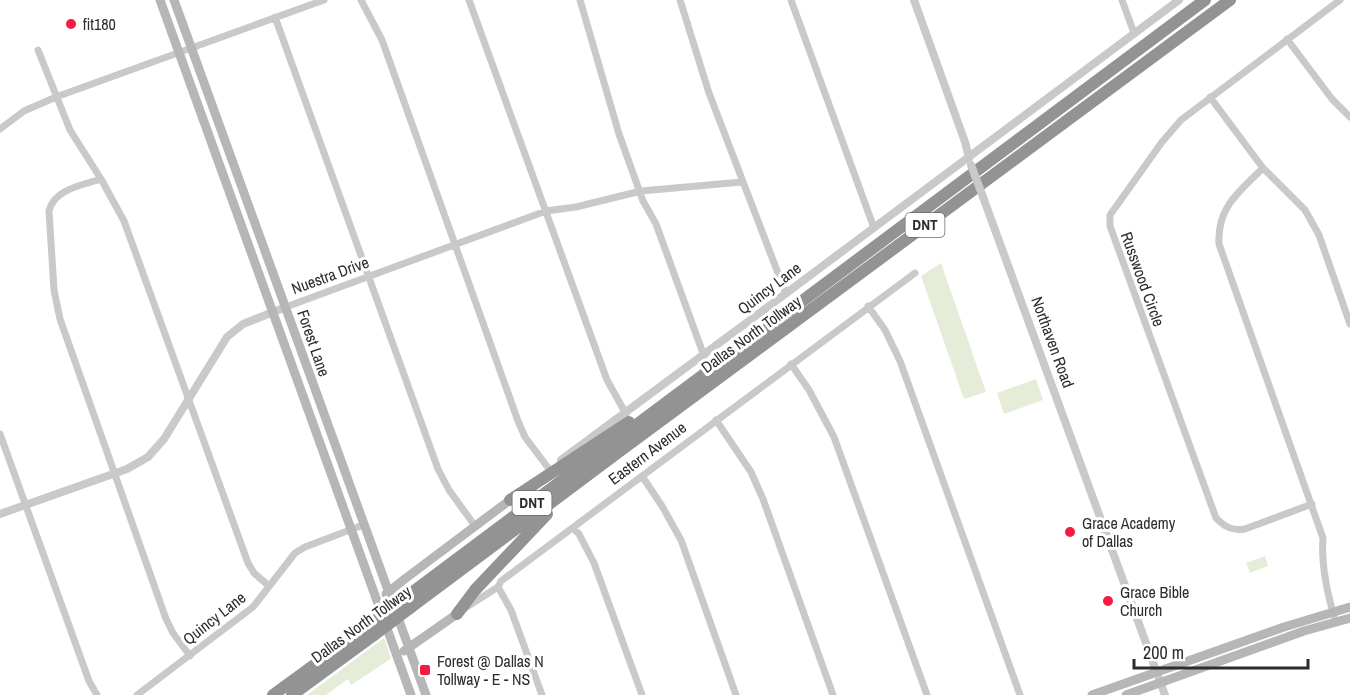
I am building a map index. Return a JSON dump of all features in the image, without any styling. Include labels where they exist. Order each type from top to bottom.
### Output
[{"type":"highway","name":"Dallas North Tollway","points":[[292,695],[372,630],[657,409],[1205,0]]},
{"type":"highway","name":"Dallas North Tollway","points":[[408,603],[578,483],[1230,0]]},
{"type":"highway","points":[[510,500],[633,419],[657,409]]},
{"type":"highway","points":[[457,614],[475,590],[532,528],[578,483]]},
{"type":"highway","name":"Dallas North Tollway","points":[[273,695],[372,630]]},
{"type":"main road","name":"Forest Lane","points":[[160,0],[411,695]]},
{"type":"main road","name":"Forest Lane","points":[[174,0],[426,695]]},
{"type":"main road","points":[[220,168],[233,163]]},
{"type":"main road","points":[[299,383],[311,379]]},
{"type":"main road","points":[[324,453],[336,449]]},
{"type":"main road","name":"Quincy Lane","points":[[378,602],[406,578],[510,500]]},
{"type":"main road","points":[[380,569],[390,578],[398,580],[406,578]]},
{"type":"main road","points":[[1092,695],[1350,607]]},
{"type":"main road","name":"Eastern Avenue","points":[[396,654],[409,649],[457,614]]},
{"type":"main road","points":[[1126,695],[1350,618]]},
{"type":"street","points":[[0,129],[24,111],[56,97],[324,0]]},
{"type":"street","points":[[361,0],[382,40],[518,421],[525,437],[549,469]]},
{"type":"street","points":[[469,0],[607,380],[626,414]]},
{"type":"street","points":[[580,0],[616,124],[640,191],[656,224],[704,356]]},
{"type":"street","points":[[680,0],[709,93],[786,294]]},
{"type":"street","points":[[791,0],[874,228]]},
{"type":"street","name":"Northaven Road","points":[[914,0],[983,198],[1165,695]]},
{"type":"street","points":[[1122,0],[1134,33]]},
{"type":"street","name":"Quincy Lane","points":[[510,500],[874,228],[970,160],[1179,0]]},
{"type":"street","name":"Russwood Circle","points":[[1312,504],[1245,529],[1235,530],[1224,526],[1215,518],[1110,226],[1110,214],[1180,120],[1340,0]]},
{"type":"street","points":[[275,17],[441,475],[475,526]]},
{"type":"street","points":[[1287,39],[1332,99],[1350,117]]},
{"type":"street","points":[[38,50],[70,130],[124,221],[248,563],[254,573],[269,586]]},
{"type":"street","points":[[1210,97],[1263,168],[1305,210],[1312,221],[1350,324]]},
{"type":"street","points":[[1263,168],[1231,199],[1222,214],[1220,244],[1222,256],[1323,538],[1327,593],[1335,622]]},
{"type":"street","points":[[101,179],[61,194],[54,199],[49,211],[54,290],[60,319],[166,619],[190,656]]},
{"type":"street","name":"Nuestra Drive","points":[[0,514],[138,464],[156,451],[227,337],[243,324],[546,211],[576,207],[640,191],[742,183]]},
{"type":"street","name":"Eastern Avenue","points":[[457,614],[498,586],[501,581],[915,273]]},
{"type":"street","points":[[868,306],[885,330],[900,361],[1020,695]]},
{"type":"street","points":[[791,364],[809,390],[834,437],[927,695]]},
{"type":"street","points":[[716,420],[740,453],[763,499],[833,695]]},
{"type":"street","points":[[0,434],[89,681],[97,695]]},
{"type":"street","points":[[642,476],[681,540],[736,695]]},
{"type":"street","name":"Quincy Lane","points":[[137,695],[253,607],[295,553],[363,525]]},
{"type":"street","points":[[573,528],[579,534],[594,563],[642,695]]},
{"type":"street","points":[[498,586],[511,610],[542,695]]},
{"type":"green space","points":[[941,263],[986,392],[964,399],[921,276]]},
{"type":"green space","points":[[1036,379],[1043,400],[1004,414],[997,393]]},
{"type":"green space","points":[[1265,556],[1268,566],[1250,573],[1246,563]]},
{"type":"green space","points":[[384,638],[391,658],[389,660],[351,685],[348,679],[326,695],[307,695]]},
{"type":"place","name":"fit180","points":[[71,24]]},
{"type":"place","name":"Grace Academy of Dallas","points":[[1070,532]]},
{"type":"place","name":"Grace Bible Church","points":[[1108,601]]},
{"type":"place","name":"Forest @ Dallas N Tollway - E - NS","points":[[425,670]]}]
